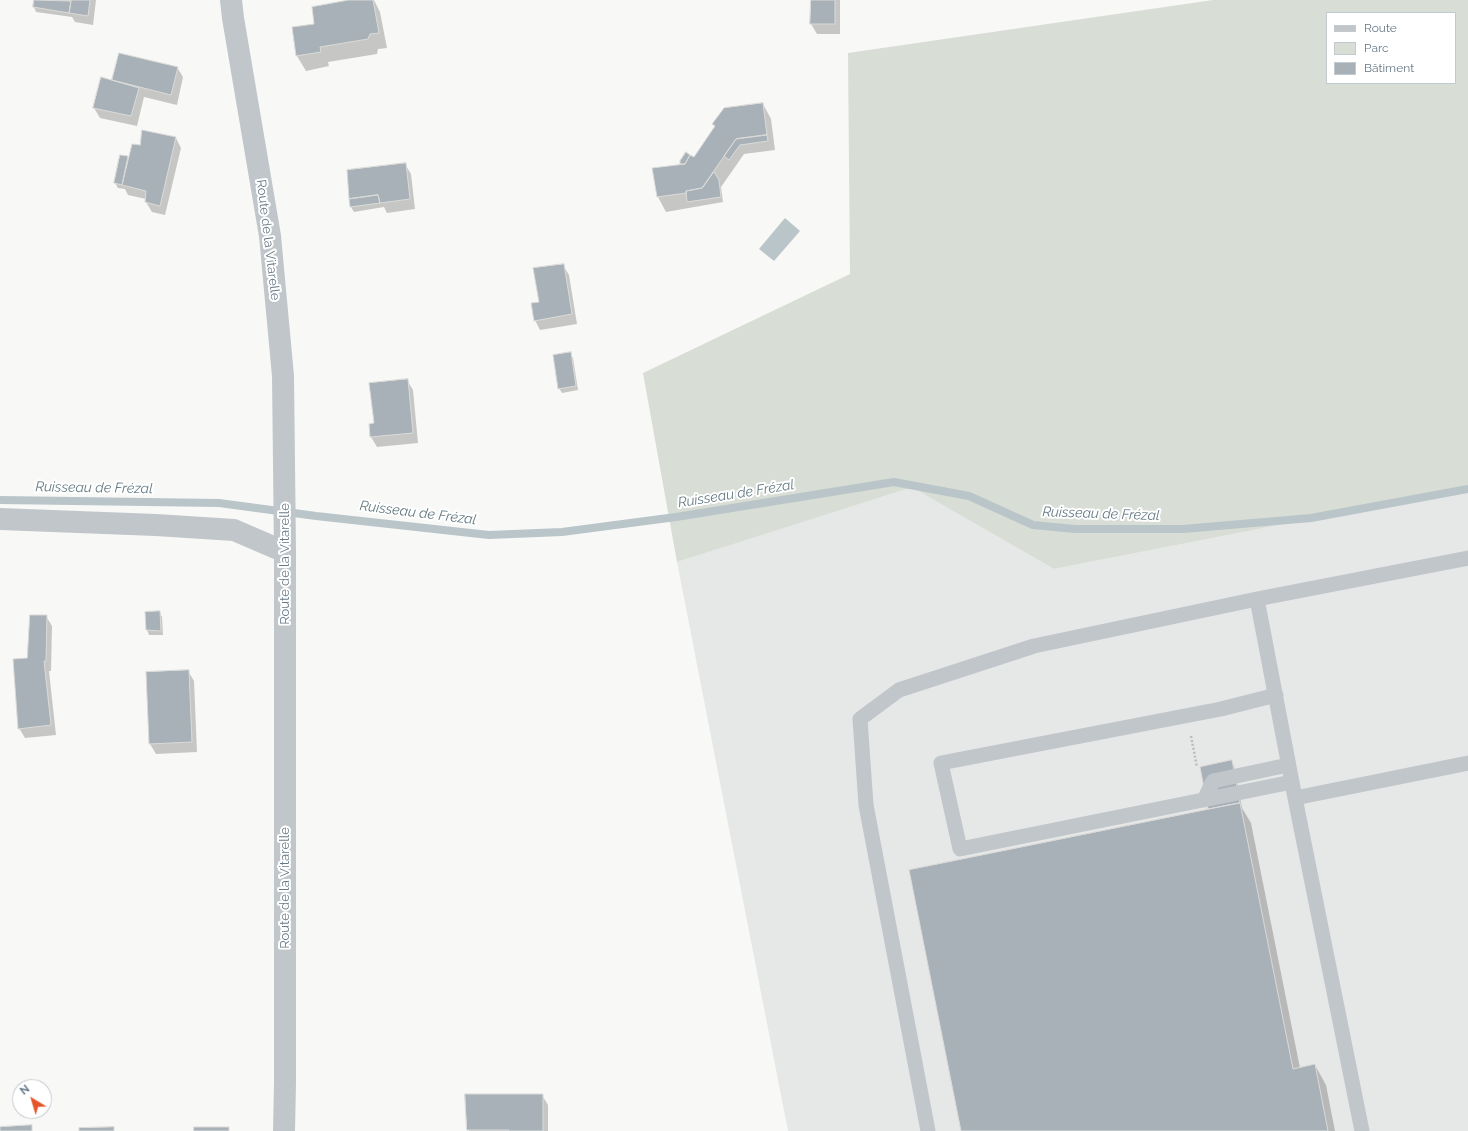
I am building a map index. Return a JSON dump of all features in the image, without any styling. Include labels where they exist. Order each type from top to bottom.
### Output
[{"type":"street","name":"Route de la Vitarelle","points":[[231,0],[232,18],[270,236],[284,376],[284,1131]]},
{"type":"street","points":[[0,519],[156,525],[234,530],[285,543]]},
{"type":"lane","points":[[928,1131],[866,805],[860,719],[899,690],[1034,646],[1468,558]]},
{"type":"lane","points":[[1257,600],[1276,695],[1294,798],[1362,1131]]},
{"type":"lane","points":[[1276,695],[1221,709],[941,763],[960,849],[1292,782]]},
{"type":"lane","points":[[1294,798],[1468,764]]},
{"type":"lane","points":[[1204,800],[1213,781],[1288,765]]},
{"type":"path","points":[[1190,728],[1204,800]]},
{"type":"shaded area","points":[[785,218],[800,231],[774,261],[759,249]]},
{"type":"shaded area","points":[[912,486],[1054,569],[1468,488],[1468,1131],[788,1131],[677,562]]},
{"type":"green space","points":[[1213,0],[1468,0],[1468,488],[1054,569],[912,487],[677,562],[643,373],[850,274],[848,53]]},
{"type":"building","points":[[34,0],[71,1],[69,13],[33,7]]},
{"type":"building","points":[[63,0],[90,0],[88,16],[69,13],[71,1]]},
{"type":"building","points":[[349,0],[373,0],[379,33],[370,34],[368,39],[320,47],[321,52],[296,56],[292,27],[314,24],[312,7]]},
{"type":"building","points":[[811,0],[835,0],[835,24],[810,24]]},
{"type":"building","points":[[119,53],[178,67],[171,95],[112,80]]},
{"type":"building","points":[[101,77],[139,88],[131,116],[93,108]]},
{"type":"building","points":[[763,103],[767,135],[736,139],[702,188],[686,191],[686,193],[657,197],[652,168],[685,164],[690,155],[694,157],[715,126],[712,124],[724,108]]},
{"type":"building","points":[[142,130],[176,137],[160,206],[145,202],[146,191],[122,185],[132,144],[140,145]]},
{"type":"building","points":[[767,135],[768,141],[740,145],[729,160],[724,156],[736,139]]},
{"type":"building","points":[[686,152],[690,155],[685,164],[680,164],[680,161]]},
{"type":"building","points":[[120,155],[128,156],[122,185],[114,183]]},
{"type":"building","points":[[406,163],[410,199],[380,203],[378,195],[349,199],[347,170]]},
{"type":"building","points":[[714,172],[719,180],[721,197],[687,202],[686,191],[702,188]]},
{"type":"building","points":[[378,195],[380,203],[350,207],[349,199]]},
{"type":"building","points":[[564,264],[572,314],[534,321],[531,303],[539,302],[533,268]]},
{"type":"building","points":[[571,352],[576,386],[558,389],[553,355]]},
{"type":"building","points":[[408,379],[413,433],[370,437],[369,424],[374,423],[369,383]]},
{"type":"building","points":[[160,611],[161,631],[146,630],[145,612]]},
{"type":"building","points":[[30,615],[47,615],[46,661],[44,661],[51,725],[18,729],[13,659],[27,658]]},
{"type":"building","points":[[189,670],[192,742],[149,744],[146,672]]},
{"type":"building","points":[[1232,760],[1240,803],[1208,809],[1200,767]]},
{"type":"building","points":[[1240,803],[1293,1069],[1315,1064],[1328,1131],[961,1131],[909,870]]},
{"type":"building","points":[[465,1094],[543,1094],[543,1131],[467,1130]]},
{"type":"building","points":[[32,1125],[32,1131],[0,1131],[0,1127]]},
{"type":"building","points":[[114,1127],[114,1131],[79,1131],[79,1128]]},
{"type":"building","points":[[194,1127],[229,1127],[229,1131],[194,1131]]},
{"type":"waterway","name":"Ruisseau de Frézal","points":[[0,500],[219,503],[316,516],[489,535],[562,532],[676,517],[894,482],[969,496],[1033,525],[1075,529],[1183,529],[1311,518],[1468,489]]}]
